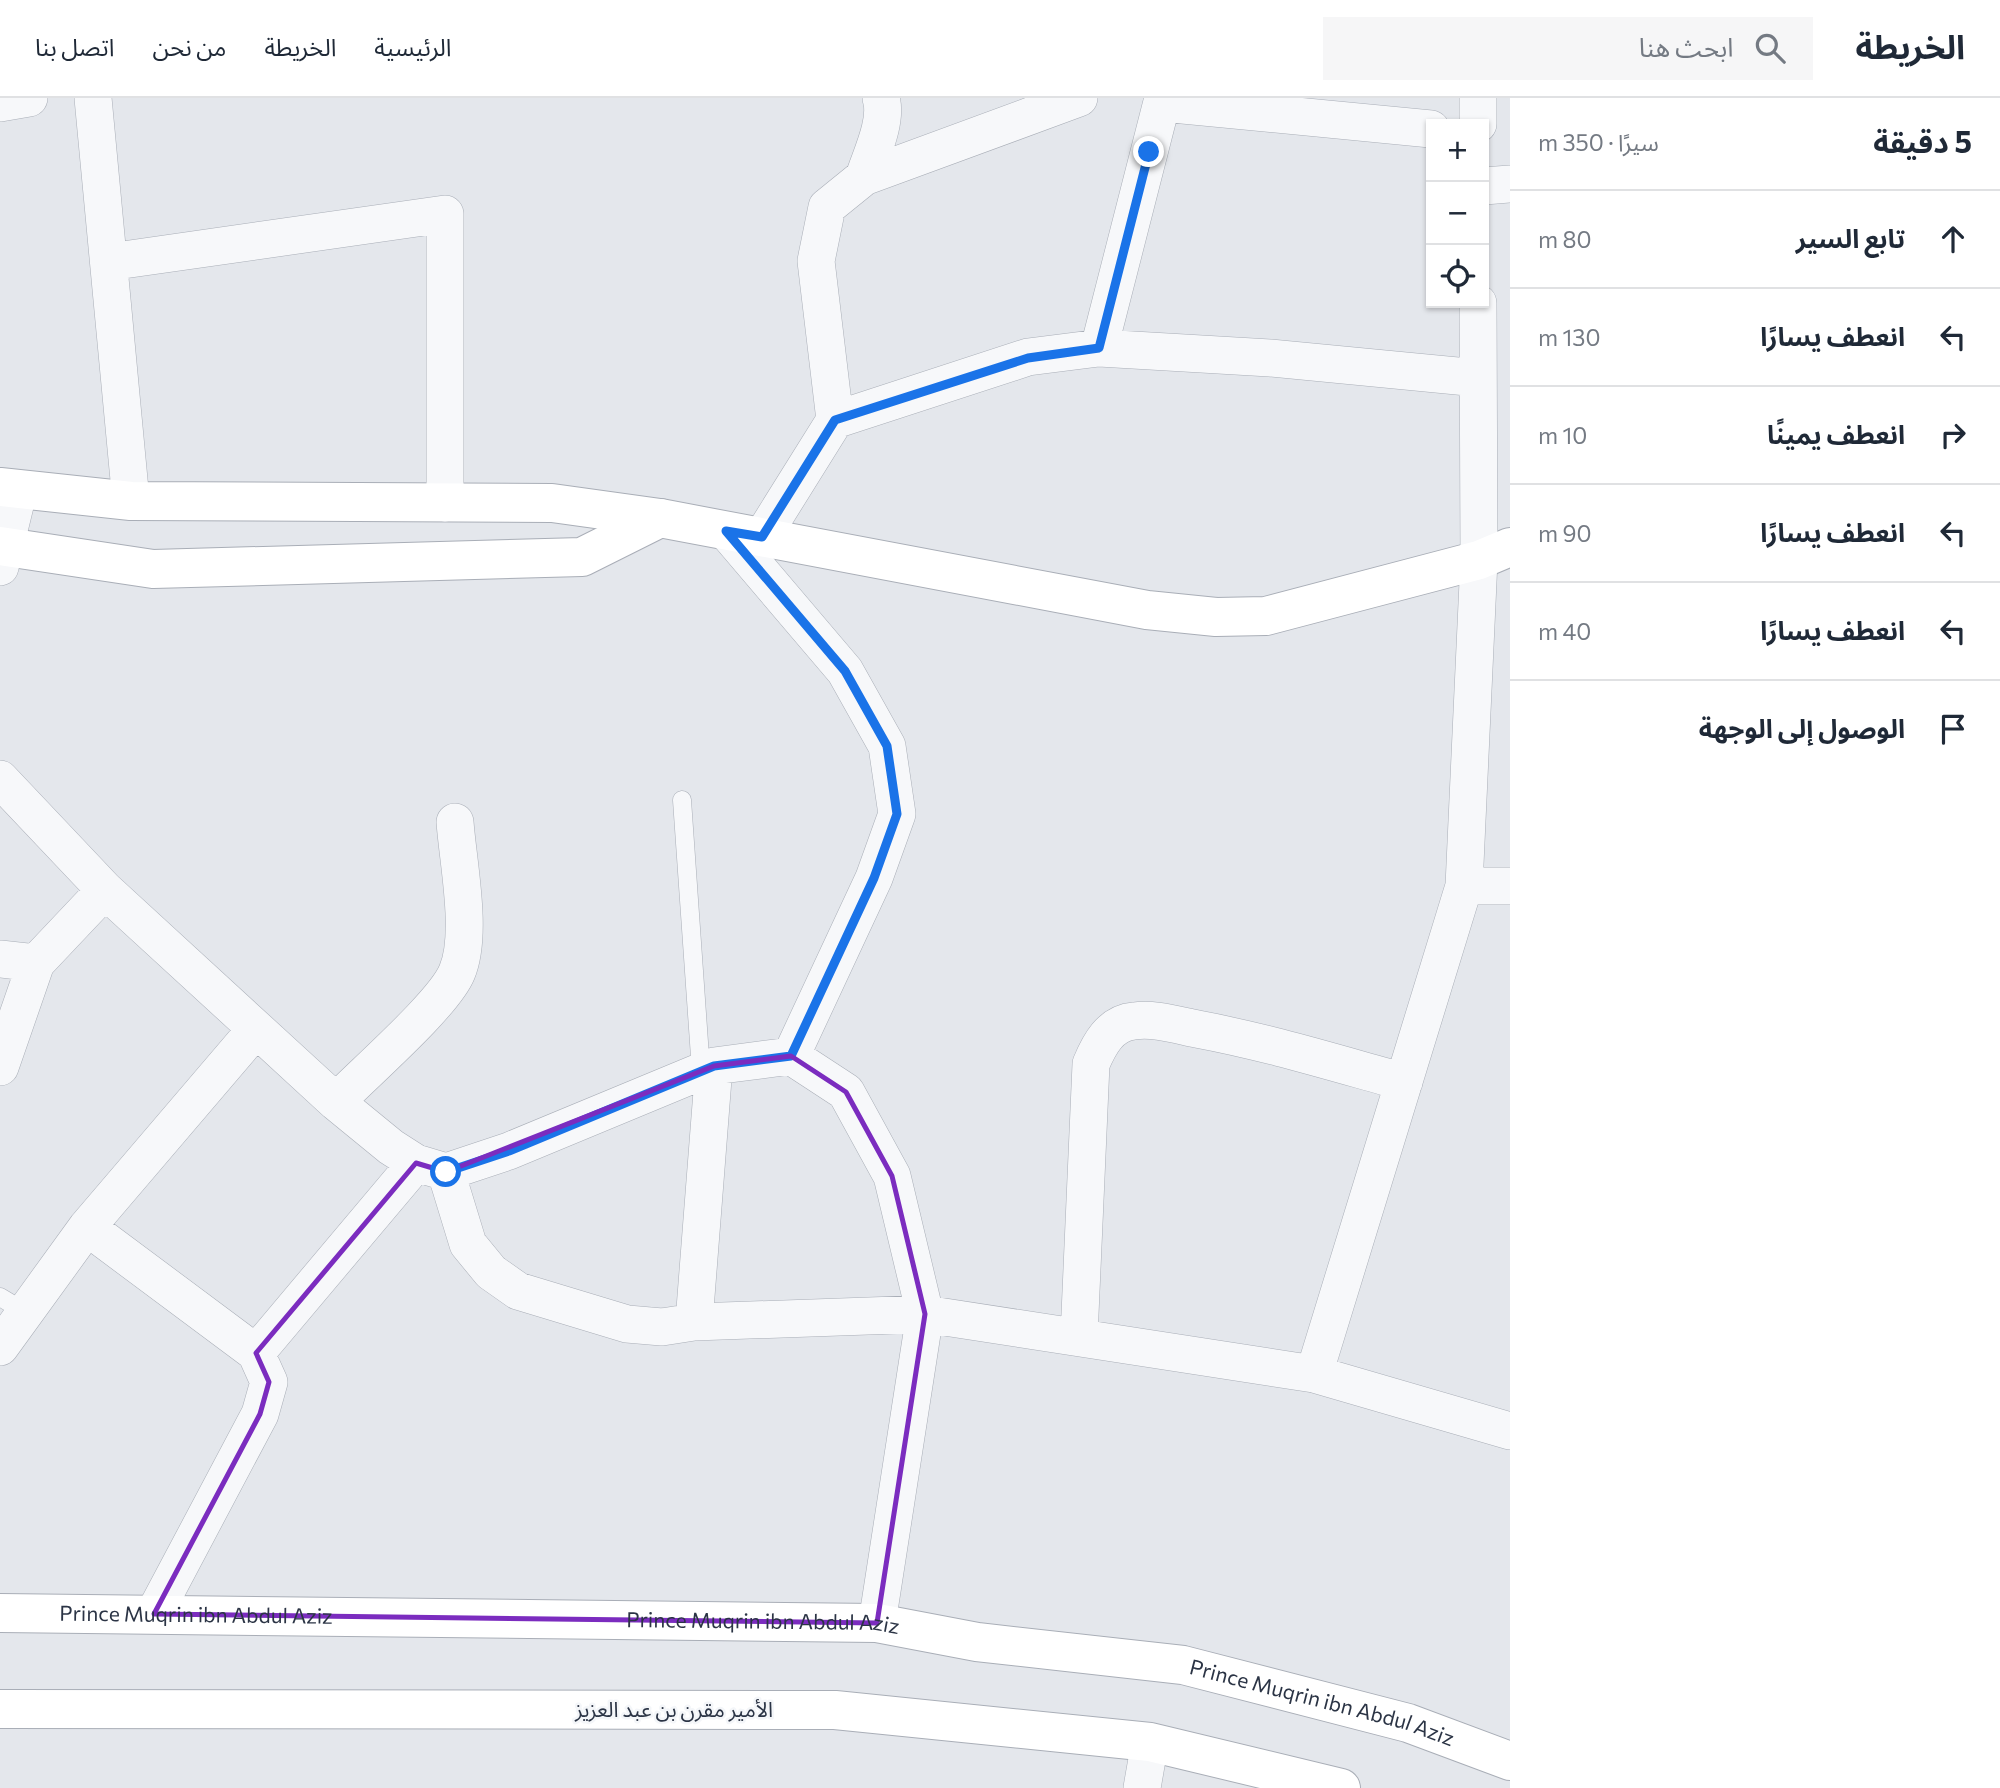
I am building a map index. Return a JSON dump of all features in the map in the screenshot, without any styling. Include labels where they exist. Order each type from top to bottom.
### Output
[{"type":"street","points":[[0,103],[29,98]]},
{"type":"street","points":[[93,98],[131,500]]},
{"type":"street","points":[[864,177],[878,135],[883,104],[881,98]]},
{"type":"street","points":[[835,420],[816,261],[827,207],[864,177],[1079,98]]},
{"type":"street","points":[[1478,98],[1478,119]]},
{"type":"street","points":[[1099,348],[1163,100],[1426,128]]},
{"type":"street","points":[[1489,186],[1510,184]]},
{"type":"street","points":[[109,261],[445,214],[445,503]]},
{"type":"street","points":[[1314,1374],[1464,886],[1500,556],[1478,378],[1478,308]]},
{"type":"street","points":[[744,534],[835,420],[1028,358],[1099,348],[1270,358],[1478,378]]},
{"type":"street","points":[[660,518],[582,556],[153,569],[2,553],[10,488],[131,500],[552,503],[660,518],[1147,610],[1216,617],[1266,616],[1500,556]]},
{"type":"street","points":[[744,534],[845,671],[887,746],[897,814],[874,878],[791,1056]]},
{"type":"street","points":[[0,779],[105,890],[336,1102],[391,1147],[431,1168],[468,1244],[491,1272],[518,1291],[627,1324],[662,1328],[694,1322],[925,1314],[1314,1374],[1510,1431]]},
{"type":"street","points":[[336,1102],[438,999],[457,972],[463,934],[455,822]]},
{"type":"street","points":[[1464,886],[1510,886]]},
{"type":"street","points":[[0,1067],[36,962],[105,890]]},
{"type":"street","points":[[0,959],[36,962]]},
{"type":"street","points":[[1079,1337],[1091,1064],[1100,1041],[1119,1026],[1133,1020],[1159,1022],[1245,1038],[1404,1082]]},
{"type":"street","points":[[0,1347],[13,1305],[87,1227],[256,1029]]},
{"type":"street","points":[[256,1353],[431,1168],[509,1151],[708,1068],[791,1056],[846,1092],[892,1176],[925,1314],[877,1623]]},
{"type":"street","points":[[694,1322],[708,1068]]},
{"type":"street","points":[[87,1227],[256,1353],[269,1382],[260,1414],[154,1614]]},
{"type":"street","name":"Prince Muqrin ibn Abdul Aziz","points":[[0,1613],[877,1623],[977,1642],[1183,1665],[1408,1723],[1510,1762]]},
{"type":"street","name":"الأمير مقرن بن عبد العزيز","points":[[0,1709],[835,1710],[1150,1742],[1341,1788]]},
{"type":"street","points":[[1142,1788],[1150,1742]]},
{"type":"lane","points":[[682,800],[708,1068]]},
{"type":"highlighted area","points":[[791,1056],[846,1092],[892,1176],[925,1314],[877,1623],[154,1614],[260,1414],[269,1382],[256,1353],[416,1163],[446,1172],[714,1066]]},
{"type":"route","points":[[446,1172],[509,1151],[714,1066],[791,1056],[874,878],[897,814],[887,746],[845,671],[726,531],[762,537],[835,420],[1028,358],[1099,348],[1149,152]]}]
